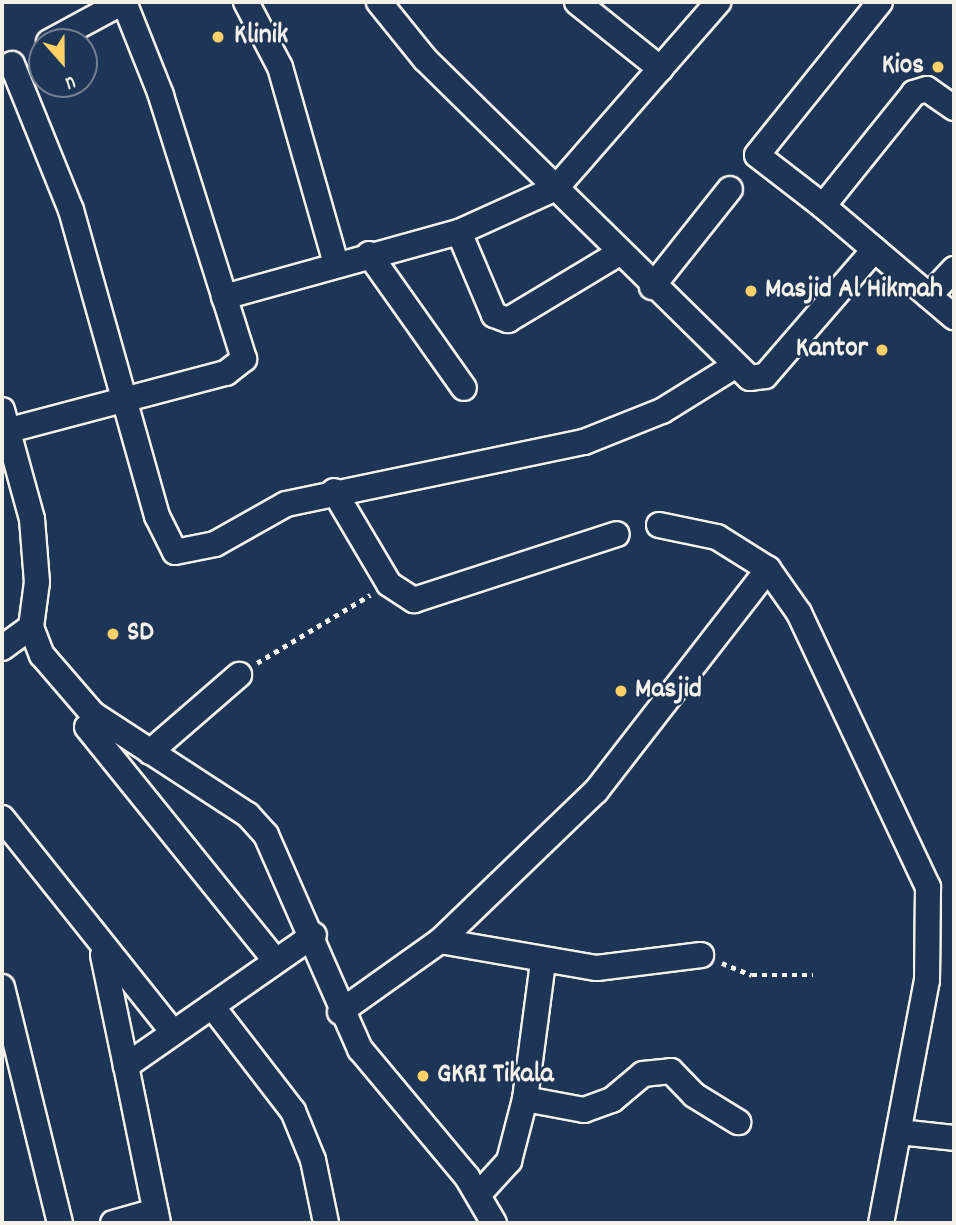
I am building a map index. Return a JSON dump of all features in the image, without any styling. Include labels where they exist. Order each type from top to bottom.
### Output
[{"type":"street","points":[[75,28],[123,2],[161,96],[224,298],[243,349],[239,366],[127,397],[4,424],[36,547],[31,627],[67,690],[150,752],[248,814],[266,835],[314,935],[340,1012],[360,1049],[479,1194],[494,1223]]},
{"type":"street","points":[[246,2],[280,67],[336,263]]},
{"type":"street","points":[[379,2],[425,59],[556,187],[618,254],[733,367],[750,378],[765,376],[874,250]]},
{"type":"street","points":[[577,2],[661,69]]},
{"type":"street","points":[[224,298],[336,263],[459,232],[556,187],[718,2]]},
{"type":"street","points":[[880,2],[757,155],[822,205],[954,317]]},
{"type":"street","points":[[28,55],[7,68],[71,210],[127,397],[157,516],[175,552],[215,544],[286,504],[334,491],[448,474],[584,442],[662,411],[733,367]]},
{"type":"street","points":[[822,205],[914,93],[927,89],[954,108]]},
{"type":"street","points":[[652,287],[730,189]]},
{"type":"street","points":[[459,232],[494,315],[508,320],[618,254]]},
{"type":"street","points":[[369,254],[464,388]]},
{"type":"street","points":[[929,296],[954,268]]},
{"type":"street","points":[[334,491],[389,584],[414,600],[617,534]]},
{"type":"street","points":[[659,525],[717,537],[768,569],[799,613],[928,887],[927,980],[881,1223]]},
{"type":"street","points":[[340,1012],[440,941],[596,792],[768,569]]},
{"type":"street","points":[[2,648],[31,627]]},
{"type":"street","points":[[150,752],[239,675]]},
{"type":"street","points":[[87,727],[275,960]]},
{"type":"street","points":[[2,818],[102,950],[173,1032]]},
{"type":"street","points":[[127,1066],[314,935]]},
{"type":"street","points":[[440,941],[543,962],[597,968],[701,955]]},
{"type":"street","points":[[102,950],[156,1217],[113,1223]]},
{"type":"street","points":[[479,1194],[509,1161],[525,1099],[543,962]]},
{"type":"street","points":[[2,987],[60,1223]]},
{"type":"street","points":[[212,1006],[293,1111],[313,1160],[326,1223]]},
{"type":"street","points":[[525,1099],[584,1110],[612,1100],[643,1074],[663,1070],[738,1122]]},
{"type":"street","points":[[899,1132],[954,1138]]},
{"type":"path","points":[[239,675],[389,584]]},
{"type":"path","points":[[701,955],[752,975],[813,975]]},
{"type":"place","name":"Klinik","points":[[218,37]]},
{"type":"place","name":"Kios","points":[[938,67]]},
{"type":"place","name":"Masjid Al Hikmah","points":[[751,291]]},
{"type":"place","name":"Kantor","points":[[882,350]]},
{"type":"place","name":"SD","points":[[113,634]]},
{"type":"place","name":"Masjid","points":[[621,691]]},
{"type":"place","name":"GKRI Tikala","points":[[423,1076]]}]
